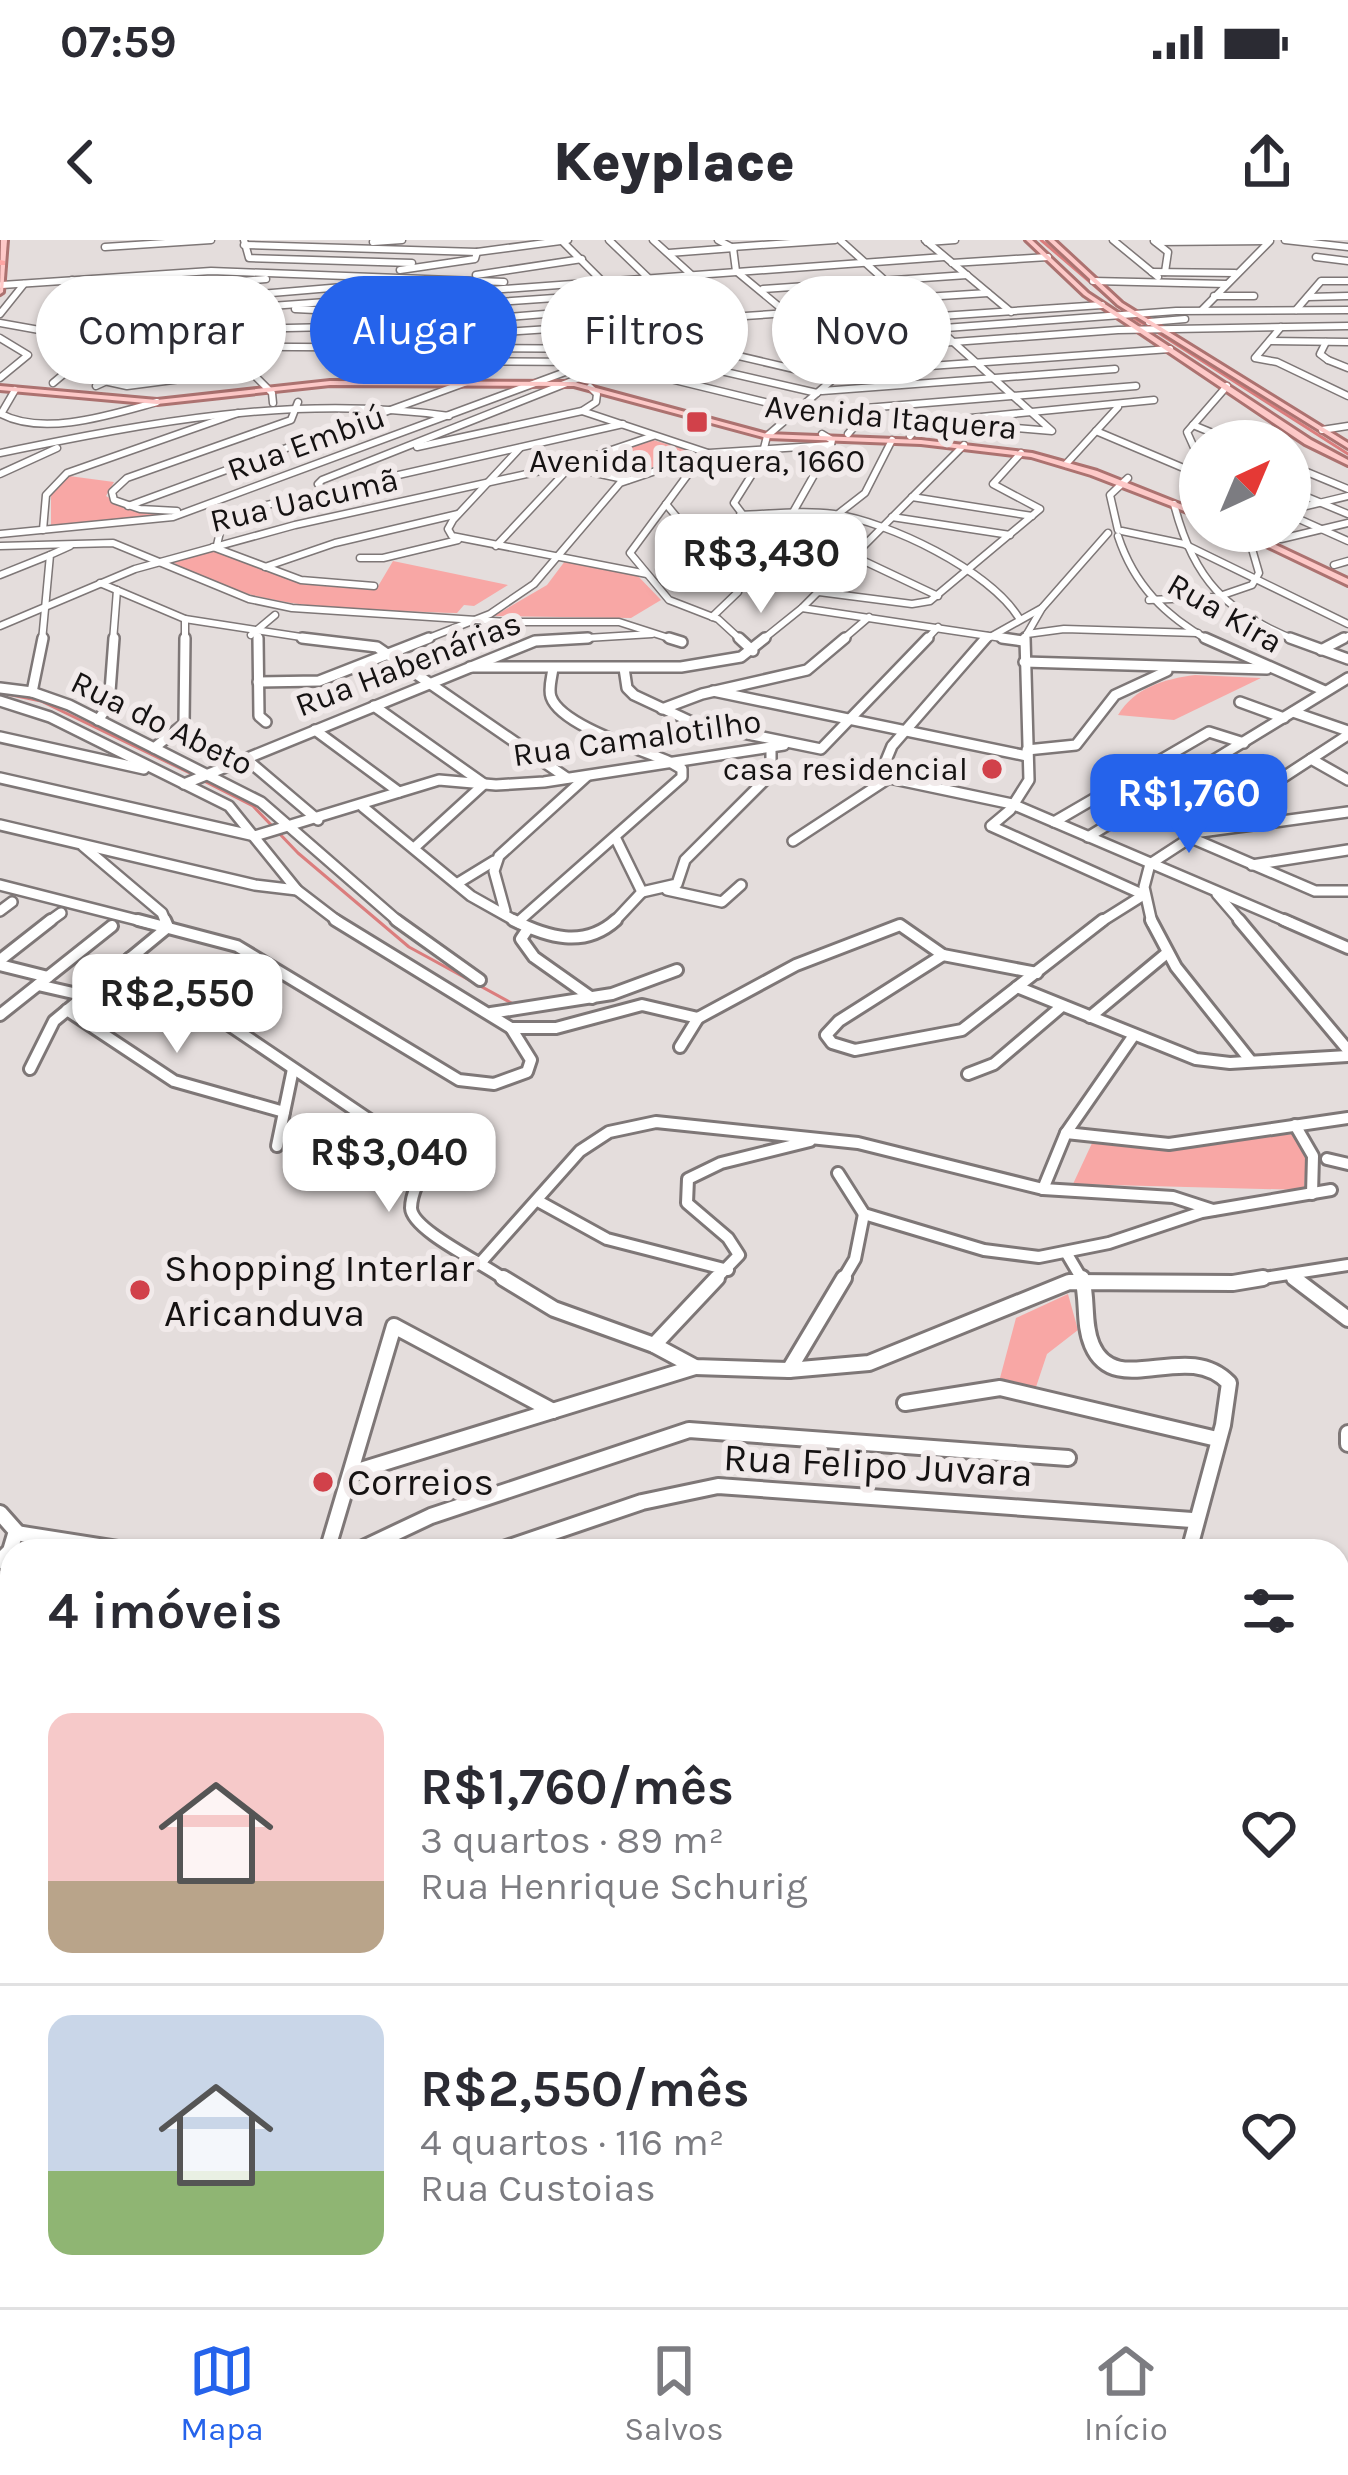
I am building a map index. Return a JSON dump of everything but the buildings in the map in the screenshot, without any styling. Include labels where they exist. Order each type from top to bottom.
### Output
[{"type":"main road","points":[[1,289],[4,240]]},
{"type":"main road","points":[[1030,240],[1105,310],[1145,328],[1308,442],[1348,463]]},
{"type":"main road","points":[[1051,240],[1145,328],[1159,330],[1348,446]]},
{"type":"main road","name":"Avenida Itaquera","points":[[0,383],[15,390],[158,403],[310,384]]},
{"type":"main road","name":"Avenida Itaquera","points":[[0,383],[141,398],[317,384]]},
{"type":"main road","name":"Avenida Itaquera","points":[[577,384],[770,433],[964,446],[1068,462]]},
{"type":"main road","name":"Avenida Itaquera","points":[[584,384],[617,388],[770,433]]},
{"type":"main road","name":"Avenida Itaquera","points":[[828,440],[848,434],[910,436],[1008,446],[1068,462],[1179,503]]},
{"type":"main road","name":"Avenida Itaquera","points":[[1125,481],[1179,505]]},
{"type":"main road","points":[[1295,552],[1348,582]]},
{"type":"main road","points":[[1302,552],[1348,572]]},
{"type":"street","points":[[105,247],[211,240]]},
{"type":"street","points":[[402,240],[299,247],[244,243],[248,257],[464,264],[509,270]]},
{"type":"street","points":[[348,244],[477,252],[564,240],[598,276]]},
{"type":"street","points":[[609,240],[645,276]]},
{"type":"street","points":[[653,240],[692,274]]},
{"type":"street","points":[[670,253],[724,244],[838,240],[879,276]]},
{"type":"street","points":[[926,241],[955,240]]},
{"type":"street","points":[[1113,240],[1164,282]]},
{"type":"street","points":[[1154,241],[1270,240]]},
{"type":"street","points":[[1202,310],[1270,240]]},
{"type":"street","points":[[1285,240],[1348,248]]},
{"type":"street","points":[[926,241],[1061,356]]},
{"type":"street","points":[[1154,241],[1168,252],[1165,272]]},
{"type":"street","points":[[724,244],[738,269],[772,298]]},
{"type":"street","points":[[383,274],[464,264],[475,260],[477,252]]},
{"type":"street","points":[[670,276],[944,257]]},
{"type":"street","points":[[952,263],[1048,257]]},
{"type":"street","points":[[1316,257],[1345,261]]},
{"type":"street","points":[[227,271],[278,259]]},
{"type":"street","points":[[1222,259],[1222,273]]},
{"type":"street","points":[[467,276],[582,260]]},
{"type":"street","points":[[1296,310],[1345,261]]},
{"type":"street","points":[[752,269],[763,277],[764,291]]},
{"type":"street","points":[[141,276],[227,271],[408,276]]},
{"type":"street","points":[[1152,272],[1235,273]]},
{"type":"street","points":[[286,278],[340,274]]},
{"type":"street","points":[[951,276],[967,275]]},
{"type":"street","points":[[1094,280],[1226,284]]},
{"type":"street","points":[[1323,280],[1348,281]]},
{"type":"street","points":[[1,289],[36,283]]},
{"type":"street","points":[[0,314],[24,284]]},
{"type":"street","points":[[951,289],[957,295]]},
{"type":"street","points":[[764,291],[772,290]]},
{"type":"street","points":[[951,295],[988,293]]},
{"type":"street","points":[[1214,296],[1254,296]]},
{"type":"street","points":[[1308,297],[1348,296]]},
{"type":"street","points":[[951,328],[1105,310]]},
{"type":"street","points":[[951,316],[1105,310],[1124,330]]},
{"type":"street","points":[[1120,316],[1296,310],[1348,318]]},
{"type":"street","points":[[1159,330],[1281,326],[1348,318]]},
{"type":"street","points":[[951,342],[1348,318]]},
{"type":"street","points":[[0,331],[16,326],[36,330]]},
{"type":"street","points":[[1281,326],[1256,359],[1277,362],[1348,396]]},
{"type":"street","points":[[0,331],[27,354],[0,383]]},
{"type":"street","points":[[1090,332],[1115,352]]},
{"type":"street","points":[[1270,341],[1348,342]]},
{"type":"street","points":[[1326,342],[1320,354],[1348,368]]},
{"type":"street","points":[[936,421],[1052,431],[951,344]]},
{"type":"street","points":[[951,365],[1170,349]]},
{"type":"street","points":[[910,436],[920,424],[936,421],[1154,400],[1096,354]]},
{"type":"street","points":[[1328,360],[1348,359]]},
{"type":"street","points":[[0,367],[16,367]]},
{"type":"street","points":[[748,376],[819,392],[1115,369]]},
{"type":"street","name":"Rua Embiú","points":[[0,534],[143,523],[190,511],[541,382]]},
{"type":"street","points":[[100,384],[142,384]]},
{"type":"street","points":[[263,384],[273,404]]},
{"type":"street","points":[[128,506],[462,384]]},
{"type":"street","points":[[324,491],[318,484],[322,480],[563,384]]},
{"type":"street","points":[[685,384],[795,412],[1136,386]]},
{"type":"street","points":[[831,384],[770,433],[765,451],[734,502],[756,532],[819,592],[912,604],[938,596],[1039,506],[993,484],[1021,453]]},
{"type":"street","points":[[1197,420],[1227,386]]},
{"type":"street","points":[[392,452],[582,411],[596,402],[590,387]]},
{"type":"street","points":[[0,399],[15,390]]},
{"type":"street","points":[[15,390],[2,411],[5,420],[50,421],[158,403]]},
{"type":"street","points":[[190,511],[128,506],[112,496],[121,480],[291,419],[298,402]]},
{"type":"street","points":[[0,453],[262,404],[401,407],[475,418]]},
{"type":"street","points":[[43,530],[46,495],[67,473],[262,404]]},
{"type":"street","points":[[1068,462],[1119,406]]},
{"type":"street","points":[[848,434],[870,408]]},
{"type":"street","points":[[223,409],[236,414]]},
{"type":"street","points":[[582,411],[709,453]]},
{"type":"street","points":[[50,421],[61,413]]},
{"type":"street","points":[[374,586],[314,583],[265,568],[214,546],[218,528],[226,517],[324,491],[623,424]]},
{"type":"street","points":[[1322,430],[1348,426]]},
{"type":"street","points":[[1096,430],[1179,467]]},
{"type":"street","points":[[0,474],[98,434]]},
{"type":"street","points":[[496,546],[566,466],[656,435]]},
{"type":"street","points":[[427,437],[441,442]]},
{"type":"street","points":[[258,682],[319,681],[480,619],[516,598],[557,557],[610,490],[628,480],[709,453],[765,451],[828,440]]},
{"type":"street","points":[[792,514],[828,440]]},
{"type":"street","points":[[838,514],[865,493],[892,440]]},
{"type":"street","points":[[0,442],[51,451]]},
{"type":"street","points":[[470,667],[718,664],[753,651],[819,592],[964,446]]},
{"type":"street","points":[[460,540],[448,530],[520,447]]},
{"type":"street","points":[[617,568],[689,473],[689,460]]},
{"type":"street","name":"Rua Uacumã","points":[[0,626],[100,583],[214,546],[566,466],[628,480]]},
{"type":"street","points":[[1311,474],[1348,492]]},
{"type":"street","points":[[1328,481],[1348,476]]},
{"type":"street","points":[[1125,481],[1110,495],[1113,516],[1121,526],[1179,543]]},
{"type":"street","points":[[1311,506],[1348,492]]},
{"type":"street","points":[[912,497],[1032,516]]},
{"type":"street","points":[[1311,499],[1348,519]]},
{"type":"street","points":[[666,504],[738,592],[712,617]]},
{"type":"street","points":[[1174,504],[1179,524]]},
{"type":"street","points":[[265,568],[335,543],[460,514]]},
{"type":"street","points":[[740,515],[838,514],[968,571],[1009,600],[1022,617],[1064,629]]},
{"type":"street","name":"Rua Kira","points":[[1113,516],[1132,578],[1149,600],[1268,669],[1324,692]]},
{"type":"street","points":[[892,517],[1010,535]]},
{"type":"street","points":[[1311,533],[1348,519]]},
{"type":"street","points":[[654,521],[675,520]]},
{"type":"street","points":[[1311,524],[1348,542]]},
{"type":"street","points":[[756,532],[808,535],[938,596]]},
{"type":"street","points":[[1142,895],[992,826],[1027,786],[1026,635],[1042,608],[1092,550],[1117,534],[1148,535]]},
{"type":"street","points":[[360,558],[382,558],[460,540],[647,574]]},
{"type":"street","points":[[0,575],[80,542]]},
{"type":"street","points":[[0,546],[113,543],[269,604],[480,619],[619,622],[682,642]]},
{"type":"street","name":"Rua Kira","points":[[1092,550],[1122,553]]},
{"type":"street","points":[[1187,552],[1195,571],[1217,597],[1348,659]]},
{"type":"street","points":[[1200,552],[1348,624]]},
{"type":"street","points":[[1250,552],[1258,580]]},
{"type":"street","points":[[630,553],[670,600],[712,617],[753,651]]},
{"type":"street","points":[[32,692],[48,604],[50,555]]},
{"type":"street","points":[[1334,565],[1348,561]]},
{"type":"street","points":[[804,580],[829,582]]},
{"type":"street","points":[[1149,600],[1217,597],[1258,580]]},
{"type":"street","points":[[100,583],[185,619],[254,635],[356,642],[392,653],[567,778]]},
{"type":"street","points":[[98,720],[109,705],[117,590]]},
{"type":"street","points":[[802,608],[988,635],[1064,629],[1201,633]]},
{"type":"street","points":[[889,778],[886,754],[988,635],[1042,608]]},
{"type":"street","points":[[254,635],[275,615]]},
{"type":"street","points":[[661,709],[713,691],[807,670],[869,617]]},
{"type":"street","points":[[154,748],[184,724],[185,619]]},
{"type":"street","points":[[1008,624],[1026,635]]},
{"type":"street","points":[[624,668],[627,688],[661,709],[730,734],[824,749],[938,627]]},
{"type":"street","name":"Rua Habenárias","points":[[187,783],[535,641],[655,634]]},
{"type":"street","points":[[254,635],[259,716],[266,722]]},
{"type":"street","points":[[1322,650],[1348,636]]},
{"type":"street","points":[[1024,662],[1268,669]]},
{"type":"street","points":[[1139,667],[1151,677]]},
{"type":"street","points":[[517,922],[682,777],[682,769],[674,763],[618,742],[557,706],[550,692],[553,668]]},
{"type":"street","points":[[713,691],[1028,758],[1058,752],[1090,735],[1115,695],[1174,668]]},
{"type":"street","points":[[1088,837],[1348,677]]},
{"type":"street","name":"Rua do Abeto","points":[[0,688],[32,692],[98,720],[261,802],[286,829],[421,942],[480,980]]},
{"type":"street","points":[[0,701],[33,710],[229,806],[258,835],[297,890],[361,938],[511,1028],[531,1060],[527,1072],[515,1081],[490,1084],[459,1080],[237,946],[0,885]]},
{"type":"street","points":[[1240,703],[1348,733]]},
{"type":"street","points":[[374,706],[484,784],[414,848]]},
{"type":"street","points":[[315,730],[399,792]]},
{"type":"street","points":[[1054,822],[1211,732],[1244,743]]},
{"type":"street","points":[[1250,1060],[1167,953],[1148,921],[1142,895],[1150,864],[1348,733]]},
{"type":"street","points":[[0,737],[163,773]]},
{"type":"street","name":"Rua Camalotilho","points":[[258,835],[440,780],[484,784],[567,778],[784,745]]},
{"type":"street","points":[[666,890],[677,884],[685,860],[771,774],[771,747]]},
{"type":"street","points":[[102,760],[115,749]]},
{"type":"street","points":[[1028,758],[1058,752]]},
{"type":"street","points":[[245,758],[319,820]]},
{"type":"street","points":[[1311,759],[1348,780]]},
{"type":"street","points":[[458,883],[480,874],[588,775]]},
{"type":"street","points":[[0,778],[258,835]]},
{"type":"street","points":[[889,778],[1012,804],[1348,948]]},
{"type":"street","points":[[793,841],[811,824],[868,796],[889,778]]},
{"type":"street","points":[[1160,792],[1222,816]]},
{"type":"street","points":[[1239,806],[1269,825]]},
{"type":"street","points":[[363,807],[458,883],[517,922],[563,940],[605,930],[642,892],[666,890],[722,902],[741,885]]},
{"type":"street","points":[[1193,835],[1348,812]]},
{"type":"street","points":[[0,825],[297,890]]},
{"type":"street","points":[[1193,835],[1315,892],[1348,891]]},
{"type":"street","points":[[616,838],[642,892]]},
{"type":"street","points":[[83,846],[151,904],[168,927]]},
{"type":"street","points":[[1252,865],[1348,850]]},
{"type":"street","points":[[97,860],[119,854]]},
{"type":"street","points":[[499,856],[495,886],[517,922],[526,951],[577,982],[592,998]]},
{"type":"street","points":[[592,860],[627,862]]},
{"type":"street","points":[[1217,893],[1348,1053]]},
{"type":"street","points":[[943,955],[839,1021],[826,1035],[842,1048],[855,1050],[958,1030],[1107,916],[1142,895]]},
{"type":"street","points":[[0,911],[12,902]]},
{"type":"street","points":[[127,917],[146,911],[151,904]]},
{"type":"street","points":[[61,913],[0,962],[73,993]]},
{"type":"street","points":[[680,1047],[698,1018],[781,972],[901,925],[943,955],[1036,973]]},
{"type":"street","points":[[0,1016],[112,926]]},
{"type":"street","points":[[30,1069],[47,1030],[168,927]]},
{"type":"street","points":[[1090,1017],[1167,953]]},
{"type":"street","points":[[130,958],[424,1161],[424,1177],[413,1200],[414,1216],[431,1235],[482,1261],[517,1290],[554,1309],[654,1345],[695,1367]]},
{"type":"street","points":[[484,1012],[523,1012],[592,998],[636,988],[677,970]]},
{"type":"street","points":[[1017,987],[1196,1059],[1348,1053]]},
{"type":"street","points":[[511,1028],[556,1028],[642,1005],[698,1018]]},
{"type":"street","points":[[968,1073],[994,1064],[1062,1006]]},
{"type":"street","points":[[67,1010],[174,1081],[284,1112]]},
{"type":"street","points":[[523,1012],[528,1017],[525,1027]]},
{"type":"street","points":[[1042,1189],[1066,1133],[1134,1035]]},
{"type":"street","points":[[277,1146],[293,1070]]},
{"type":"street","points":[[1066,1133],[1169,1144],[1348,1118]]},
{"type":"street","points":[[482,1261],[580,1150],[625,1127],[680,1122],[891,1149],[1042,1189],[1187,1199],[1213,1210]]},
{"type":"street","points":[[1295,1125],[1313,1156],[1312,1194]]},
{"type":"street","points":[[654,1345],[739,1255],[736,1246],[687,1203],[688,1179],[721,1163],[824,1138]]},
{"type":"street","points":[[1327,1159],[1348,1164]]},
{"type":"street","points":[[838,1173],[864,1214],[998,1253],[1067,1254],[1213,1210],[1331,1190]]},
{"type":"street","points":[[538,1201],[607,1239],[728,1270]]},
{"type":"street","points":[[789,1370],[855,1259],[864,1214]]},
{"type":"street","points":[[1067,1254],[1084,1281],[1092,1342],[1107,1364],[1134,1371],[1193,1362],[1225,1376],[1229,1390],[1190,1539]]},
{"type":"street","points":[[351,1474],[695,1367],[844,1367],[896,1355],[1050,1286],[1084,1281],[1207,1285],[1348,1265]]},
{"type":"street","points":[[1290,1276],[1348,1319]]},
{"type":"street","points":[[331,1539],[394,1326],[553,1411]]},
{"type":"street","points":[[905,1403],[1000,1388],[1216,1439]]},
{"type":"street","points":[[382,1539],[431,1516],[689,1430],[1068,1458]]},
{"type":"street","points":[[1348,1433],[1348,1444]]},
{"type":"street","name":"Rua Felipo Juvara","points":[[533,1539],[642,1502],[718,1486],[1192,1520]]},
{"type":"street","points":[[0,1514],[12,1521],[14,1539]]},
{"type":"street","points":[[16,1533],[54,1539]]},
{"type":"shaded area","points":[[653,440],[694,452],[633,474],[580,464]]},
{"type":"shaded area","points":[[69,476],[114,482],[106,496],[130,510],[172,514],[51,527],[51,493]]},
{"type":"shaded area","points":[[210,550],[272,572],[333,586],[377,588],[393,561],[508,585],[474,606],[464,605],[457,613],[310,605],[238,591],[171,561]]},
{"type":"shaded area","points":[[565,561],[636,574],[661,600],[631,618],[494,616],[547,585]]},
{"type":"shaded area","points":[[1195,675],[1261,678],[1174,720],[1118,715],[1151,686]]},
{"type":"shaded area","points":[[1292,1134],[1306,1158],[1304,1190],[1073,1184],[1093,1141],[1157,1149]]},
{"type":"shaded area","points":[[1068,1294],[1078,1330],[1047,1354],[1036,1387],[1000,1378],[1016,1318]]},
{"type":"waterway","points":[[1041,240],[1124,311]]},
{"type":"waterway","points":[[1132,317],[1149,327]]},
{"type":"waterway","points":[[1157,332],[1348,454]]},
{"type":"waterway","points":[[2,693],[41,701],[196,776]]},
{"type":"waterway","points":[[204,781],[253,806],[298,853],[409,947],[515,1005]]},
{"type":"place","name":"Avenida Itaquera, 1660","points":[[697,422]]},
{"type":"place","name":"casa residencial","points":[[992,769]]},
{"type":"place","name":"Shopping Interlar Aricanduva","points":[[140,1290]]},
{"type":"place","name":"Correios","points":[[323,1482]]}]
